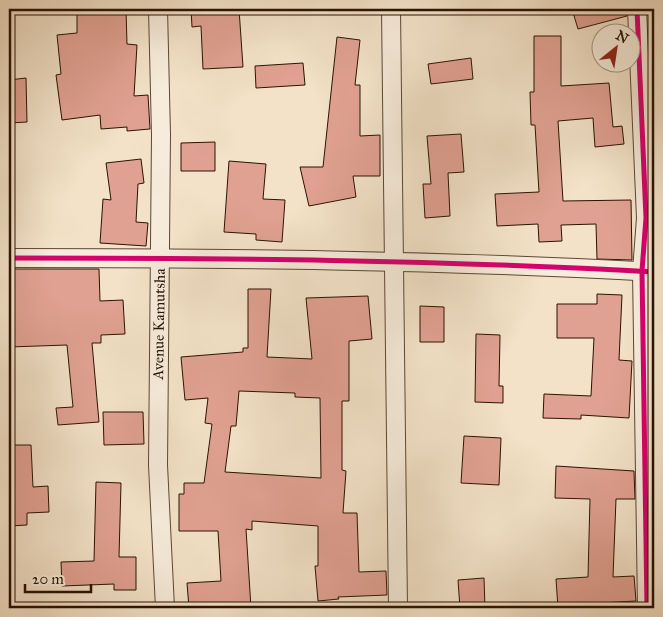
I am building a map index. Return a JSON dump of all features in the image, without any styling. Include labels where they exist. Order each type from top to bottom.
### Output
[{"type":"street","name":"Avenue Kamutsha","points":[[158,9],[161,135],[158,465],[165,608]]},
{"type":"street","points":[[391,9],[398,608]]},
{"type":"street","points":[[637,9],[648,272],[648,608]]},
{"type":"street","points":[[9,258],[160,258],[393,263],[648,272]]},
{"type":"building","points":[[77,9],[126,9],[127,44],[137,45],[134,96],[148,95],[150,129],[127,131],[127,127],[101,129],[100,115],[62,120],[56,75],[61,74],[57,35],[77,33]]},
{"type":"building","points":[[191,9],[239,9],[243,67],[203,69],[201,26],[192,27]]},
{"type":"building","points":[[572,9],[626,9],[627,16],[604,22],[590,22],[590,26],[578,29]]},
{"type":"building","points":[[534,36],[561,36],[561,86],[609,83],[613,127],[622,126],[624,144],[595,147],[593,118],[558,121],[563,201],[631,200],[632,260],[597,259],[596,224],[561,225],[562,241],[539,242],[538,224],[497,226],[495,194],[539,192],[535,125],[531,125],[530,92],[534,92]]},
{"type":"building","points":[[337,37],[360,40],[355,85],[360,85],[360,136],[380,135],[380,176],[353,176],[356,197],[309,206],[300,167],[323,167]]},
{"type":"building","points":[[471,58],[473,79],[431,84],[428,64]]},
{"type":"building","points":[[303,63],[305,85],[256,88],[255,66]]},
{"type":"building","points":[[26,78],[27,122],[9,123],[9,80]]},
{"type":"building","points":[[461,134],[464,172],[448,173],[450,216],[425,218],[423,184],[431,184],[427,136]]},
{"type":"building","points":[[215,142],[215,171],[181,171],[181,143]]},
{"type":"building","points":[[141,159],[144,183],[138,184],[136,222],[148,223],[146,246],[100,243],[103,199],[111,200],[106,163]]},
{"type":"building","points":[[229,161],[266,164],[263,199],[285,200],[282,242],[256,240],[256,234],[224,232]]},
{"type":"building","points":[[9,269],[99,269],[100,301],[123,300],[125,334],[101,335],[101,343],[92,343],[99,422],[58,425],[56,408],[73,407],[67,345],[9,347]]},
{"type":"building","points":[[248,289],[271,289],[267,357],[312,359],[306,298],[368,296],[372,339],[349,341],[349,401],[342,401],[342,470],[346,471],[343,513],[357,513],[359,572],[386,571],[387,595],[338,597],[339,599],[318,601],[315,566],[318,566],[318,526],[252,521],[252,530],[246,529],[251,608],[189,608],[187,583],[221,581],[218,531],[179,531],[179,494],[184,494],[184,483],[204,483],[212,424],[205,423],[208,398],[185,400],[181,357],[243,352],[243,348],[248,348]],"holes":[[[239,391],[295,393],[295,397],[320,398],[321,478],[225,472],[231,426],[236,426]]]},
{"type":"building","points":[[597,294],[622,295],[619,360],[632,361],[629,418],[581,415],[581,419],[543,418],[544,394],[591,396],[594,338],[557,338],[557,304],[597,304]]},
{"type":"building","points":[[420,306],[444,307],[444,342],[420,342]]},
{"type":"building","points":[[476,334],[500,335],[499,386],[503,386],[503,403],[475,402]]},
{"type":"building","points":[[103,412],[143,412],[144,444],[104,445]]},
{"type":"building","points":[[464,436],[501,438],[499,485],[461,483]]},
{"type":"building","points":[[9,445],[31,445],[33,487],[48,486],[49,512],[27,513],[27,525],[10,526]]},
{"type":"building","points":[[556,466],[634,471],[635,499],[616,499],[613,577],[634,576],[636,601],[583,604],[583,608],[558,608],[556,579],[588,577],[590,499],[555,498]]},
{"type":"building","points":[[96,482],[121,483],[119,557],[136,557],[136,590],[114,590],[114,584],[62,586],[61,562],[94,561]]},
{"type":"building","points":[[484,578],[485,608],[460,608],[458,580]]},
{"type":"cycle path","points":[[637,9],[646,218],[642,271],[647,608]]},
{"type":"cycle path","points":[[9,258],[332,260],[654,272]]}]
